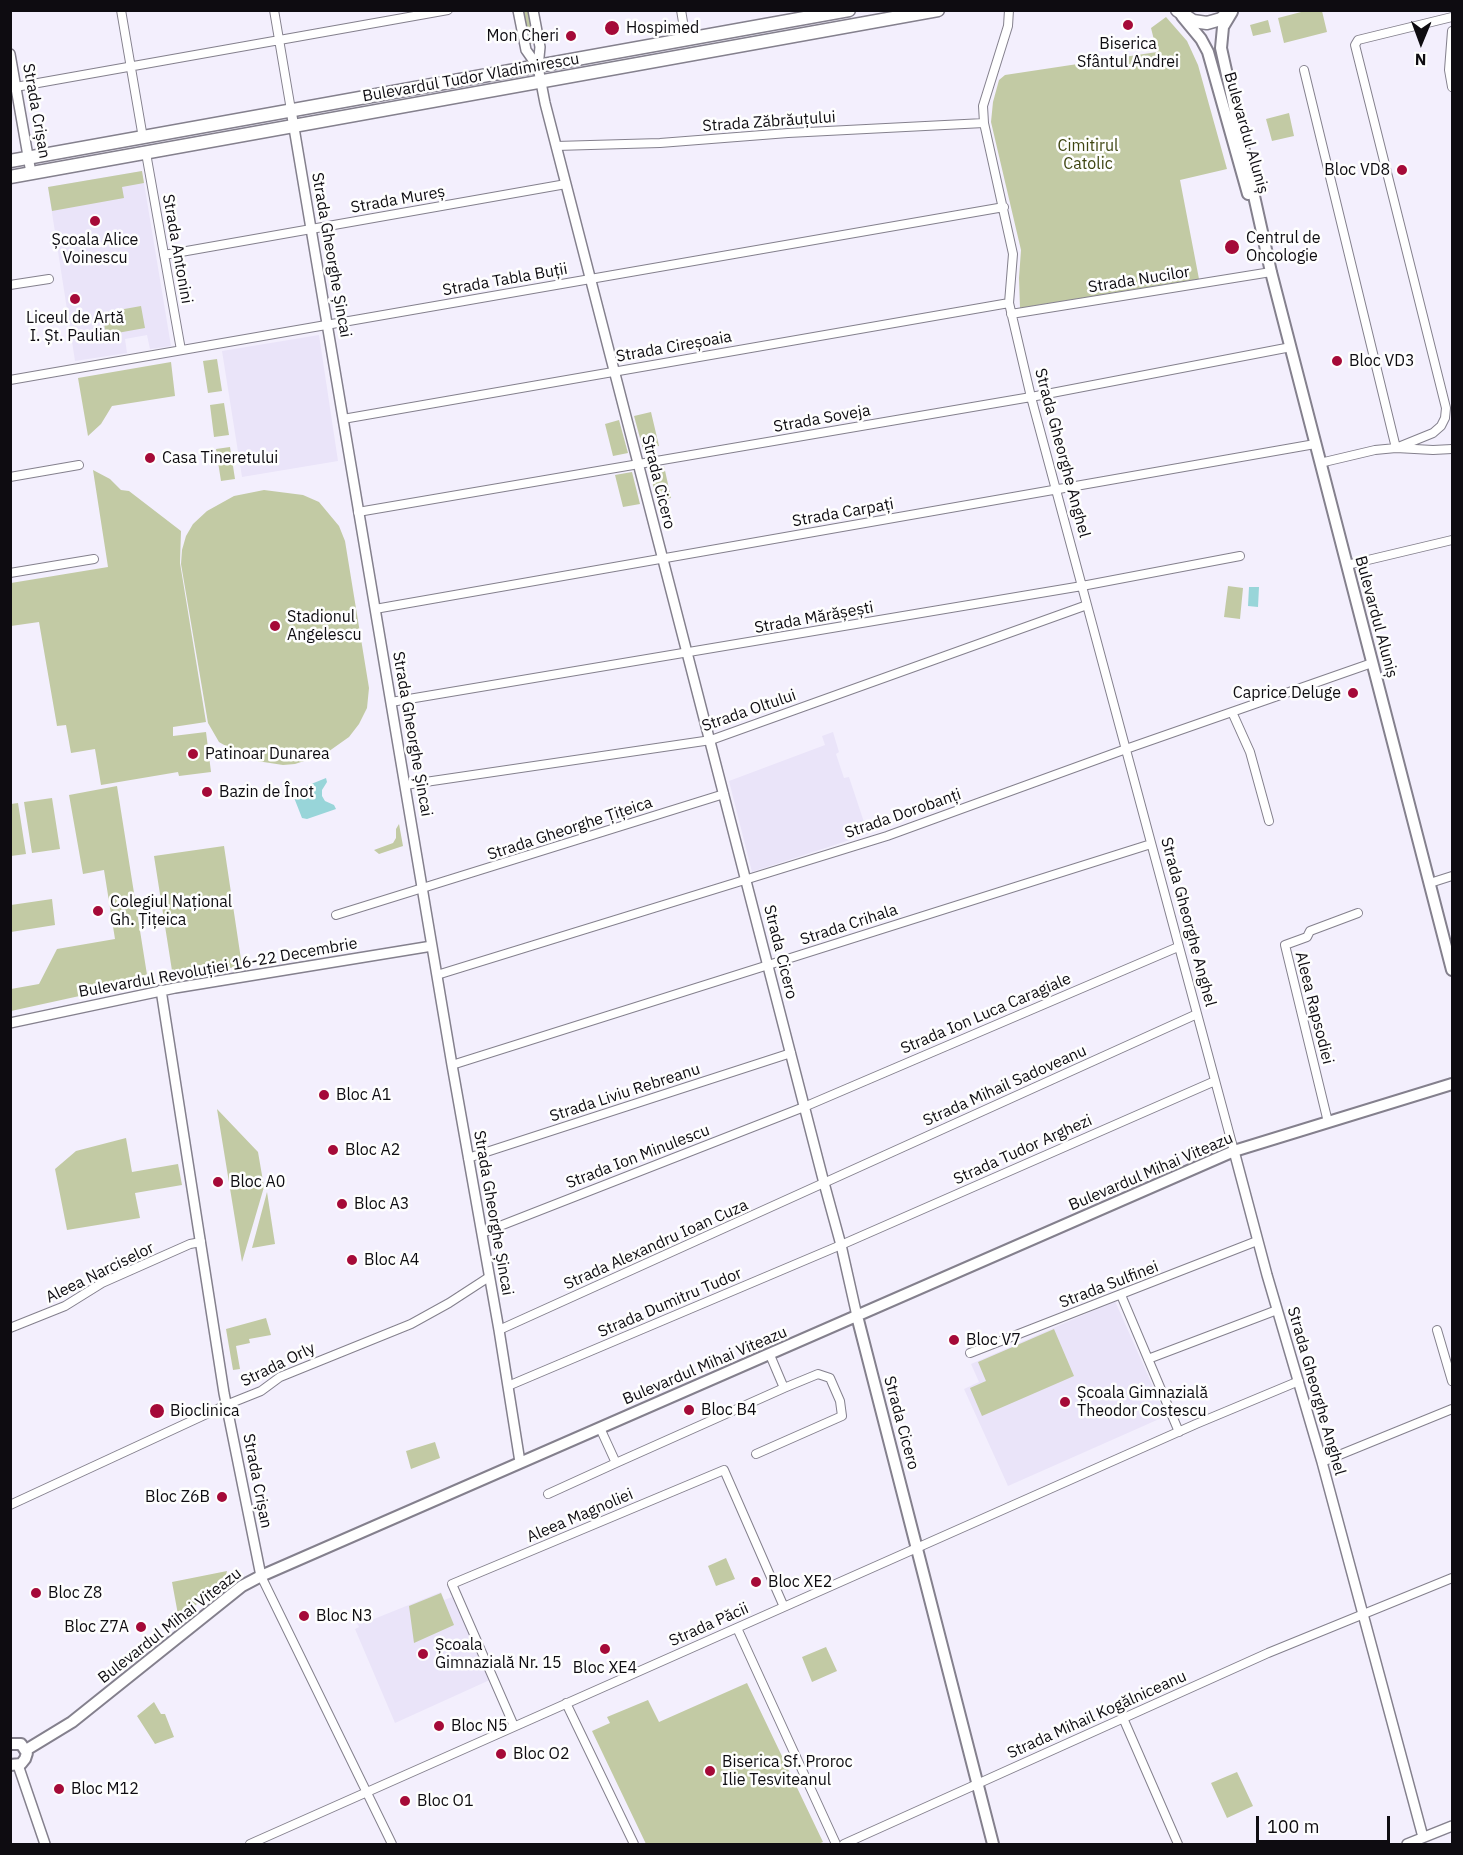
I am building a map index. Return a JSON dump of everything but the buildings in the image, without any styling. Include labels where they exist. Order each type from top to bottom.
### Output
[{"type":"main road","name":"Bulevardul Tudor Vladimirescu","points":[[10,177],[938,10]]},
{"type":"main road","points":[[1177,10],[1193,21],[1207,23],[1221,19],[1232,10]]},
{"type":"main road","name":"Bulevardul Aluniș","points":[[1177,10],[1201,39],[1208,52],[1271,272]]},
{"type":"main road","name":"Bulevardul Aluniș","points":[[1232,10],[1223,27],[1221,48],[1271,272],[1452,970]]},
{"type":"main road","name":"Bulevardul Tudor Vladimirescu","points":[[10,161],[841,11]]},
{"type":"main road","name":"Bulevardul Mihai Viteazu","points":[[1438,1087],[1452,1076]]},
{"type":"main road","name":"Bulevardul Mihai Viteazu","points":[[26,1750],[72,1722],[242,1586],[261,1576],[1234,1151],[1452,1084]]},
{"type":"main road","name":"Strada Cicero","points":[[857,1316],[993,1845]]},
{"type":"main road","points":[[10,1744],[21,1744],[26,1750],[25,1759],[14,1765]]},
{"type":"street","points":[[122,10],[143,138]]},
{"type":"street","name":"Strada Gheorghe Șincai","points":[[274,10],[520,1462]]},
{"type":"street","points":[[13,88],[448,10]]},
{"type":"street","name":"Strada Cicero","points":[[518,10],[526,50],[537,67]]},
{"type":"street","name":"Strada Cicero","points":[[533,10],[540,47],[537,67],[540,82],[804,1107],[842,1245],[857,1316]]},
{"type":"street","points":[[681,10],[686,40]]},
{"type":"street","name":"Strada Gheorghe Anghel","points":[[1009,10],[1008,26],[983,106],[984,123],[1013,254],[1009,303],[1011,314],[1031,397],[1257,1241],[1322,1462],[1423,1838]]},
{"type":"street","points":[[1396,448],[1433,433],[1441,426],[1446,408],[1354,45],[1358,40],[1452,17]]},
{"type":"street","points":[[1452,31],[1449,70],[1452,87]]},
{"type":"street","name":"Strada Crișan","points":[[10,54],[13,88],[32,173]]},
{"type":"street","points":[[1304,70],[1396,448]]},
{"type":"street","name":"Strada Zăbrăuțului","points":[[556,146],[660,143],[788,133],[984,123]]},
{"type":"street","name":"Strada Antonini","points":[[146,153],[181,350]]},
{"type":"street","name":"Strada Mureș","points":[[164,255],[566,184]]},
{"type":"street","name":"Strada Tabla Buții","points":[[10,380],[1004,207]]},
{"type":"street","name":"Strada Nucilor","points":[[1011,314],[1271,272]]},
{"type":"street","points":[[10,285],[49,279]]},
{"type":"street","name":"Strada Cireșoaia","points":[[343,419],[1009,303]]},
{"type":"street","name":"Strada Soveja","points":[[358,512],[1031,397],[1290,347]]},
{"type":"street","name":"Strada Carpați","points":[[375,609],[1315,444]]},
{"type":"street","points":[[1320,463],[1376,450],[1452,449]]},
{"type":"street","points":[[10,477],[79,465]]},
{"type":"street","points":[[1347,565],[1452,540]]},
{"type":"street","name":"Strada Mărășești","points":[[391,702],[1082,586],[1240,556]]},
{"type":"street","points":[[10,573],[94,559]]},
{"type":"street","name":"Strada Oltului","points":[[405,785],[711,740],[1087,605]]},
{"type":"street","name":"Strada Dorobanți","points":[[437,975],[887,836],[1372,663]]},
{"type":"street","points":[[1232,712],[1250,752],[1269,821]]},
{"type":"street","name":"Strada Gheorghe Țițeica","points":[[336,915],[724,794]]},
{"type":"street","name":"Strada Crihala","points":[[452,1065],[1151,843]]},
{"type":"street","points":[[1430,884],[1452,876]]},
{"type":"street","name":"Aleea Rapsodiei","points":[[1328,1122],[1285,945],[1307,937],[1310,931],[1358,913]]},
{"type":"street","name":"Bulevardul Revoluției 16-22 Decembrie","points":[[10,1023],[161,990],[432,946]]},
{"type":"street","name":"Strada Ion Luca Caragiale","points":[[804,1107],[1178,947]]},
{"type":"street","name":"Strada Crișan","points":[[161,990],[226,1405],[261,1576],[392,1845]]},
{"type":"street","name":"Strada Mihail Sadoveanu","points":[[824,1183],[1197,1014]]},
{"type":"street","name":"Strada Liviu Rebreanu","points":[[468,1158],[790,1053]]},
{"type":"street","name":"Strada Tudor Arghezi","points":[[842,1245],[1215,1081]]},
{"type":"street","name":"Strada Ion Minulescu","points":[[482,1233],[804,1107]]},
{"type":"street","name":"Strada Alexandru Ioan Cuza","points":[[499,1330],[824,1183]]},
{"type":"street","name":"Strada Sulfinei","points":[[970,1353],[1257,1241]]},
{"type":"street","name":"Aleea Narciselor","points":[[10,1328],[65,1306],[113,1278],[190,1244],[201,1242]]},
{"type":"street","name":"Strada Dumitru Tudor","points":[[508,1386],[842,1245]]},
{"type":"street","name":"Strada Orly","points":[[10,1505],[261,1391],[280,1377],[417,1322],[489,1277]]},
{"type":"street","points":[[1121,1295],[1179,1432]]},
{"type":"street","points":[[1148,1359],[1277,1310]]},
{"type":"street","points":[[1437,1330],[1452,1381]]},
{"type":"street","points":[[770,1355],[784,1388]]},
{"type":"street","points":[[548,1494],[818,1374],[830,1378],[840,1401],[842,1416],[756,1454]]},
{"type":"street","name":"Strada Păcii","points":[[249,1845],[1179,1432],[1299,1381]]},
{"type":"street","points":[[1322,1462],[1452,1408]]},
{"type":"street","points":[[600,1428],[616,1463]]},
{"type":"street","name":"Aleea Magnoliei","points":[[514,1726],[452,1584],[724,1470],[784,1607]]},
{"type":"street","name":"Strada Mihail Kogălniceanu","points":[[844,1845],[1268,1653],[1452,1578]]},
{"type":"street","points":[[737,1628],[836,1845]]},
{"type":"street","points":[[566,1703],[634,1845]]},
{"type":"street","points":[[1123,1718],[1178,1845]]},
{"type":"street","points":[[14,1765],[45,1845]]},
{"type":"street","points":[[1407,1845],[1452,1826]]},
{"type":"shaded area","points":[[142,171],[171,346],[150,349],[147,335],[125,339],[127,353],[75,361],[48,187]]},
{"type":"shaded area","points":[[319,335],[338,461],[242,477],[222,351]]},
{"type":"shaded area","points":[[833,732],[839,752],[836,754],[844,778],[849,777],[868,834],[752,872],[729,781],[825,745],[822,736]]},
{"type":"shaded area","name":"Școala Gimnazială Theodor Costescu","points":[[1115,1301],[1166,1416],[1008,1486],[964,1389],[979,1382],[971,1364]]},
{"type":"shaded area","name":"Școala Gimnazială Nr. 15","points":[[441,1592],[444,1600],[455,1596],[492,1679],[395,1723],[355,1629],[359,1627],[357,1623],[372,1615],[374,1619]]},
{"type":"green space","points":[[521,11],[529,11],[535,43],[527,44]]},
{"type":"green space","points":[[1305,11],[1322,11],[1327,32],[1284,43],[1278,18]]},
{"type":"green space","name":"Cimitirul Catolic","points":[[1166,17],[1187,41],[1198,65],[1227,169],[1180,180],[1199,279],[1020,308],[1021,250],[991,122],[999,80],[1005,75],[1157,52],[1151,28]]},
{"type":"green space","points":[[1268,20],[1271,32],[1253,36],[1250,25]]},
{"type":"green space","points":[[1289,113],[1294,136],[1272,141],[1266,119]]},
{"type":"green space","points":[[142,171],[144,183],[122,187],[124,198],[52,211],[48,187]]},
{"type":"green space","points":[[141,306],[145,328],[106,335],[102,313]]},
{"type":"green space","points":[[217,359],[222,391],[208,393],[203,361]]},
{"type":"green space","points":[[171,362],[175,396],[112,406],[101,424],[88,436],[78,378]]},
{"type":"green space","points":[[224,403],[229,435],[214,437],[210,405]]},
{"type":"green space","points":[[651,412],[659,446],[643,449],[634,416]]},
{"type":"green space","points":[[619,420],[628,453],[613,456],[605,424]]},
{"type":"green space","points":[[230,447],[235,479],[221,481],[216,449]]},
{"type":"green space","points":[[664,466],[671,498],[657,501],[649,469]]},
{"type":"green space","points":[[93,470],[110,479],[121,490],[129,491],[181,531],[180,563],[206,722],[173,727],[173,736],[206,732],[211,772],[179,776],[178,772],[101,785],[95,749],[71,753],[66,725],[57,726],[39,622],[11,626],[11,583],[108,567]]},
{"type":"green space","points":[[632,472],[640,504],[623,507],[615,475]]},
{"type":"green space","name":"Stadionul Angelescu","points":[[264,490],[303,495],[319,502],[339,526],[345,541],[369,688],[367,708],[349,737],[325,754],[295,764],[283,765],[257,761],[243,756],[219,742],[208,723],[181,564],[186,536],[193,524],[207,511],[234,496]]},
{"type":"green space","points":[[1228,586],[1243,588],[1240,619],[1224,617]]},
{"type":"green space","points":[[117,786],[148,981],[11,1011],[11,989],[39,984],[57,949],[115,939],[104,870],[83,874],[69,795]]},
{"type":"green space","points":[[52,798],[60,849],[32,853],[24,802]]},
{"type":"green space","points":[[18,803],[26,854],[11,856],[11,804]]},
{"type":"green space","points":[[399,824],[403,846],[379,854],[374,850],[393,843]]},
{"type":"green space","points":[[224,846],[242,966],[173,977],[154,856]]},
{"type":"green space","points":[[52,899],[55,925],[11,932],[11,905]]},
{"type":"green space","points":[[217,1109],[258,1152],[264,1187],[242,1262]]},
{"type":"green space","points":[[126,1138],[132,1172],[178,1164],[182,1185],[135,1193],[140,1218],[67,1230],[55,1169],[76,1151]]},
{"type":"green space","points":[[267,1192],[275,1244],[252,1248]]},
{"type":"green space","points":[[266,1318],[271,1335],[249,1339],[250,1343],[236,1346],[240,1369],[233,1370],[226,1329]]},
{"type":"green space","points":[[1054,1329],[1074,1376],[982,1416],[970,1388],[986,1381],[978,1362]]},
{"type":"green space","points":[[435,1442],[440,1458],[411,1469],[406,1451]]},
{"type":"green space","points":[[726,1558],[735,1579],[716,1586],[708,1566]]},
{"type":"green space","points":[[227,1571],[225,1579],[179,1620],[172,1582]]},
{"type":"green space","points":[[441,1593],[454,1625],[414,1643],[409,1606]]},
{"type":"green space","points":[[826,1647],[837,1671],[812,1682],[802,1657]]},
{"type":"green space","points":[[747,1683],[823,1842],[818,1844],[646,1844],[592,1731],[610,1723],[607,1717],[648,1700],[659,1722]]},
{"type":"green space","points":[[154,1702],[161,1714],[165,1714],[174,1737],[155,1744],[137,1716]]},
{"type":"green space","points":[[1237,1772],[1253,1806],[1227,1818],[1211,1783]]},
{"type":"water","points":[[1249,587],[1259,587],[1258,607],[1248,606]]},
{"type":"water","points":[[326,778],[327,782],[322,790],[322,796],[336,809],[307,819],[302,818],[293,795],[294,791]]},
{"type":"place","name":"Biserica Sfântul Andrei","points":[[1128,25]]},
{"type":"place","name":"Hospimed","points":[[612,28]]},
{"type":"place","name":"Mon Cheri","points":[[571,36]]},
{"type":"place","name":"Bloc VD8","points":[[1402,170]]},
{"type":"place","name":"Școala Alice Voinescu","points":[[95,221]]},
{"type":"place","name":"Centrul de Oncologie","points":[[1232,247]]},
{"type":"place","name":"Liceul de Artă I. Șt. Paulian","points":[[75,299]]},
{"type":"place","name":"Bloc VD3","points":[[1337,361]]},
{"type":"place","name":"Casa Tineretului","points":[[150,458]]},
{"type":"place","name":"Stadionul Angelescu","points":[[275,626]]},
{"type":"place","name":"Caprice Deluge","points":[[1353,693]]},
{"type":"place","name":"Patinoar Dunarea","points":[[193,754]]},
{"type":"place","name":"Bazin de Înot","points":[[207,792]]},
{"type":"place","name":"Colegiul Național Gh. Țițeica","points":[[98,911]]},
{"type":"place","name":"Bloc A1","points":[[324,1095]]},
{"type":"place","name":"Bloc A2","points":[[333,1150]]},
{"type":"place","name":"Bloc A0","points":[[218,1182]]},
{"type":"place","name":"Bloc A3","points":[[342,1204]]},
{"type":"place","name":"Bloc A4","points":[[352,1260]]},
{"type":"place","name":"Bloc V7","points":[[954,1340]]},
{"type":"place","name":"Școala Gimnazială Theodor Costescu","points":[[1065,1402]]},
{"type":"place","name":"Bloc B4","points":[[689,1410]]},
{"type":"place","name":"Bioclinica","points":[[157,1411]]},
{"type":"place","name":"Bloc Z6B","points":[[222,1497]]},
{"type":"place","name":"Bloc XE2","points":[[756,1582]]},
{"type":"place","name":"Bloc Z8","points":[[36,1593]]},
{"type":"place","name":"Bloc N3","points":[[304,1616]]},
{"type":"place","name":"Bloc Z7A","points":[[141,1627]]},
{"type":"place","name":"Bloc XE4","points":[[605,1649]]},
{"type":"place","name":"Școala Gimnazială Nr. 15","points":[[423,1654]]},
{"type":"place","name":"Bloc N5","points":[[439,1726]]},
{"type":"place","name":"Bloc O2","points":[[501,1754]]},
{"type":"place","name":"Biserica Sf. Proroc Ilie Tesviteanul","points":[[710,1771]]},
{"type":"place","name":"Bloc M12","points":[[59,1789]]},
{"type":"place","name":"Bloc O1","points":[[405,1801]]}]
